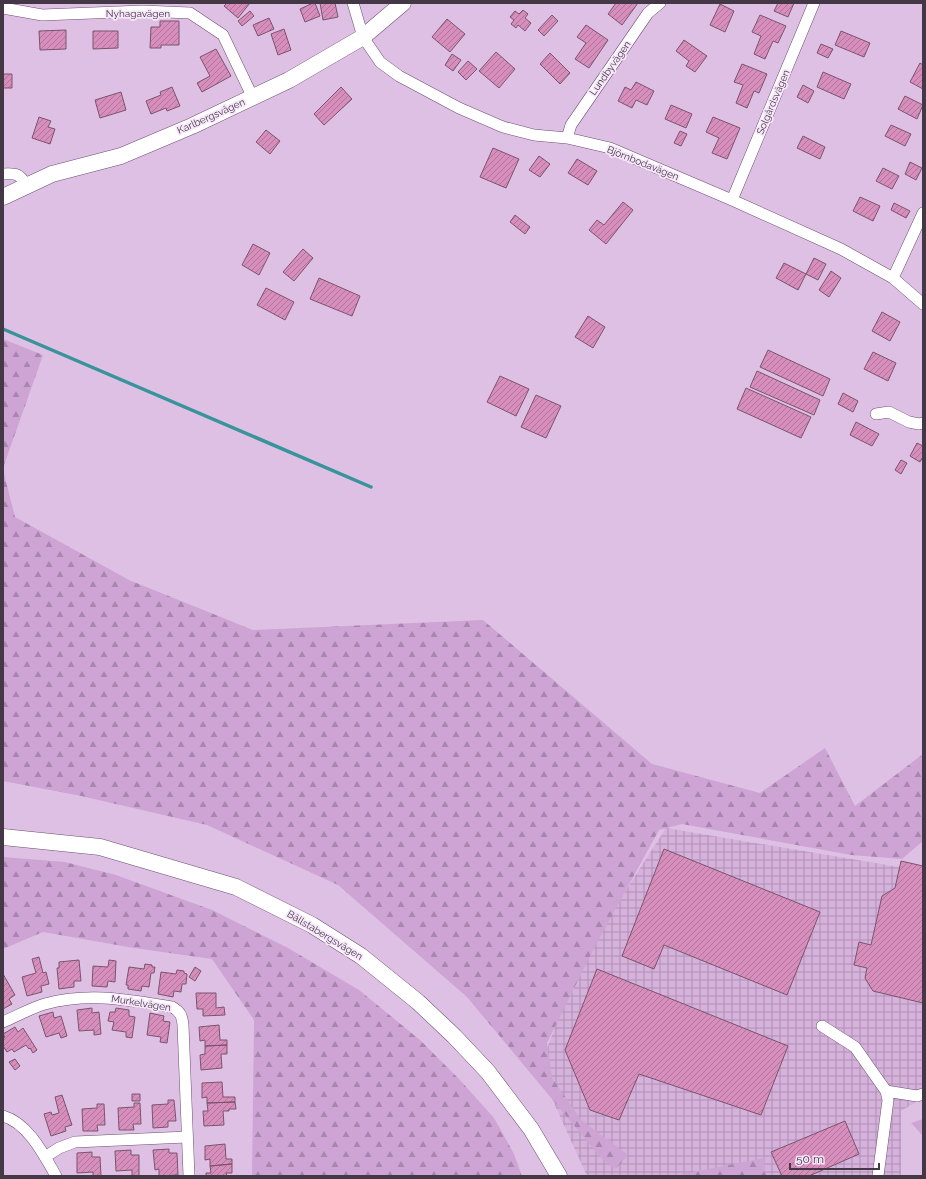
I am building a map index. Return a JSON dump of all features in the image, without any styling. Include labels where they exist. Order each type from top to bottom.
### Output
[{"type":"street","name":"Björnbodavägen","points":[[352,3],[363,37],[380,62],[398,76],[459,108],[503,127],[534,135],[567,138],[610,148],[732,200],[841,249],[893,278],[923,304]]},
{"type":"street","name":"Karlbergsvägen","points":[[3,197],[52,174],[120,156],[253,98],[289,80],[363,37],[403,3]]},
{"type":"street","name":"Lundbyvägen","points":[[567,138],[571,125],[648,13],[660,3]]},
{"type":"street","name":"Solgårdsvägen","points":[[732,200],[814,3]]},
{"type":"street","name":"Nyhagavägen","points":[[3,8],[42,15],[143,11],[190,13],[223,35],[253,98]]},
{"type":"street","points":[[3,174],[14,173],[21,177],[27,186]]},
{"type":"street","points":[[893,278],[920,230],[923,213]]},
{"type":"street","points":[[876,414],[889,412],[909,422],[919,424],[923,423]]},
{"type":"street","name":"Bällstabergsvägen","points":[[3,837],[100,847],[236,888],[312,925],[361,956],[418,1002],[454,1036],[493,1078],[531,1129],[559,1176]]},
{"type":"street","name":"Murkelvägen","points":[[3,1022],[45,1004],[85,998],[111,998],[172,1007],[179,1011],[182,1016],[183,1026],[189,1176]]},
{"type":"street","points":[[822,1026],[855,1046],[886,1091],[888,1100],[878,1176]]},
{"type":"street","points":[[886,1091],[917,1096],[923,1094]]},
{"type":"street","points":[[3,1116],[22,1126],[45,1157],[56,1176]]},
{"type":"street","points":[[45,1157],[59,1148],[75,1142],[188,1137]]},
{"type":"shaded area","points":[[666,828],[923,871],[923,1098],[901,1111],[901,1176],[587,1176],[539,1070],[579,963]]},
{"type":"green space","points":[[3,339],[43,355],[3,468]]},
{"type":"green space","points":[[3,470],[15,517],[129,580],[253,630],[483,620],[652,764],[760,793],[825,748],[855,806],[923,754],[923,841],[902,859],[851,855],[682,824],[659,830],[593,950],[547,1043],[552,1078],[581,1120],[628,1155],[616,1169],[602,1159],[467,997],[338,885],[207,825],[81,796],[3,781]]},
{"type":"green space","points":[[3,857],[65,862],[116,875],[212,910],[288,948],[359,990],[420,1040],[460,1080],[494,1118],[514,1154],[522,1176],[252,1176],[254,1020],[212,959],[134,948],[43,932],[3,949]]},
{"type":"green space","points":[[923,1119],[923,1136],[911,1123]]},
{"type":"green space","points":[[764,1158],[766,1176],[674,1176]]},
{"type":"building","points":[[227,3],[250,3],[238,18],[224,6]]},
{"type":"building","points":[[315,3],[320,16],[305,22],[300,9]]},
{"type":"building","points":[[320,3],[335,3],[338,17],[323,20]]},
{"type":"building","points":[[616,3],[638,3],[622,25],[608,14]]},
{"type":"building","points":[[778,3],[794,3],[788,17],[774,11]]},
{"type":"building","points":[[720,4],[734,11],[725,32],[710,25]]},
{"type":"building","points":[[523,10],[528,14],[525,18],[531,23],[525,31],[518,25],[516,28],[511,24],[514,20],[510,17],[515,11],[519,14]]},
{"type":"building","points":[[250,11],[254,16],[242,26],[238,21]]},
{"type":"building","points":[[552,15],[558,21],[544,36],[538,30]]},
{"type":"building","points":[[760,15],[786,26],[778,43],[773,41],[765,59],[754,54],[761,36],[752,32]]},
{"type":"building","points":[[269,18],[274,29],[258,36],[253,25]]},
{"type":"building","points":[[447,19],[465,34],[450,52],[432,37]]},
{"type":"building","points":[[160,21],[179,21],[179,45],[161,45],[161,48],[150,48],[151,27],[160,27]]},
{"type":"building","points":[[586,25],[608,40],[589,68],[575,59],[586,43],[577,37]]},
{"type":"building","points":[[284,29],[291,50],[278,55],[271,34]]},
{"type":"building","points":[[66,30],[66,49],[40,50],[39,31]]},
{"type":"building","points":[[93,31],[118,31],[118,48],[93,49]]},
{"type":"building","points":[[841,31],[870,43],[864,57],[835,45]]},
{"type":"building","points":[[684,40],[707,56],[695,72],[686,66],[689,61],[676,51]]},
{"type":"building","points":[[821,44],[833,49],[828,58],[817,53]]},
{"type":"building","points":[[216,49],[231,76],[202,92],[197,83],[210,76],[200,57]]},
{"type":"building","points":[[496,52],[515,69],[499,88],[479,71]]},
{"type":"building","points":[[550,53],[570,73],[560,84],[540,64]]},
{"type":"building","points":[[452,54],[461,60],[453,71],[445,65]]},
{"type":"building","points":[[468,61],[477,69],[466,80],[458,72]]},
{"type":"building","points":[[920,63],[923,65],[923,89],[910,82]]},
{"type":"building","points":[[742,64],[767,74],[759,93],[754,91],[747,108],[736,103],[743,85],[734,82]]},
{"type":"building","points":[[823,72],[851,84],[844,99],[817,87]]},
{"type":"building","points":[[3,74],[12,74],[12,88],[3,88]]},
{"type":"building","points":[[636,82],[654,91],[647,105],[636,100],[632,108],[618,101],[625,87],[631,90]]},
{"type":"building","points":[[803,85],[814,91],[808,103],[797,97]]},
{"type":"building","points":[[172,87],[180,106],[167,111],[166,108],[151,114],[146,101],[161,95],[160,92]]},
{"type":"building","points":[[341,87],[352,99],[324,125],[314,114]]},
{"type":"building","points":[[121,92],[126,110],[100,118],[95,100]]},
{"type":"building","points":[[905,96],[923,105],[917,119],[898,109]]},
{"type":"building","points":[[671,105],[692,114],[686,128],[665,119]]},
{"type":"building","points":[[39,117],[51,121],[48,127],[55,129],[50,144],[32,138]]},
{"type":"building","points":[[713,117],[740,128],[727,159],[712,153],[719,138],[706,132]]},
{"type":"building","points":[[891,125],[911,134],[905,146],[885,136]]},
{"type":"building","points":[[266,130],[280,141],[270,154],[256,142]]},
{"type":"building","points":[[680,131],[687,134],[681,146],[674,143]]},
{"type":"building","points":[[803,136],[825,147],[820,159],[797,148]]},
{"type":"building","points":[[493,148],[519,159],[506,188],[480,177]]},
{"type":"building","points":[[539,156],[550,164],[540,177],[529,170]]},
{"type":"building","points":[[577,159],[597,171],[588,185],[568,173]]},
{"type":"building","points":[[910,162],[922,168],[916,180],[905,174]]},
{"type":"building","points":[[883,168],[899,176],[892,189],[876,181]]},
{"type":"building","points":[[860,197],[880,206],[873,221],[853,211]]},
{"type":"building","points":[[623,202],[633,210],[606,244],[589,230],[597,220],[604,225]]},
{"type":"building","points":[[894,203],[910,211],[906,218],[891,210]]},
{"type":"building","points":[[515,215],[530,227],[525,234],[510,222]]},
{"type":"building","points":[[253,244],[270,253],[259,275],[242,265]]},
{"type":"building","points":[[303,249],[313,258],[294,281],[283,272]]},
{"type":"building","points":[[814,258],[826,264],[818,280],[806,274]]},
{"type":"building","points":[[784,263],[806,274],[798,290],[776,278]]},
{"type":"building","points":[[831,271],[841,278],[829,297],[819,290]]},
{"type":"building","points":[[319,278],[360,296],[352,316],[310,299]]},
{"type":"building","points":[[266,288],[294,302],[285,320],[257,305]]},
{"type":"building","points":[[882,312],[900,322],[890,341],[872,331]]},
{"type":"building","points":[[588,316],[605,327],[593,348],[575,337]]},
{"type":"building","points":[[768,350],[830,379],[823,396],[760,367]]},
{"type":"building","points":[[873,352],[896,363],[888,381],[864,369]]},
{"type":"building","points":[[757,371],[820,400],[814,415],[750,387]]},
{"type":"building","points":[[500,376],[529,389],[516,416],[487,402]]},
{"type":"building","points":[[746,388],[811,417],[801,438],[737,409]]},
{"type":"building","points":[[843,393],[858,401],[853,412],[838,404]]},
{"type":"building","points":[[536,395],[561,406],[546,438],[521,427]]},
{"type":"building","points":[[856,422],[879,434],[872,446],[850,435]]},
{"type":"building","points":[[917,443],[923,446],[923,457],[920,462],[910,456]]},
{"type":"building","points":[[901,460],[907,463],[901,474],[895,470]]},
{"type":"building","points":[[664,849],[820,912],[787,995],[664,945],[654,969],[622,956]]},
{"type":"building","points":[[901,861],[923,866],[923,1003],[873,991],[865,978],[867,968],[854,965],[859,942],[871,945],[882,896],[895,888]]},
{"type":"building","points":[[39,957],[43,973],[46,972],[49,984],[41,986],[42,992],[27,996],[22,977],[36,973],[32,959]]},
{"type":"building","points":[[79,960],[81,981],[74,981],[74,987],[59,989],[57,968],[59,968],[59,962]]},
{"type":"building","points":[[109,960],[116,961],[115,982],[108,981],[107,987],[92,986],[93,966],[108,967]]},
{"type":"building","points":[[145,964],[155,967],[154,973],[151,973],[149,987],[142,986],[141,991],[128,989],[128,985],[126,985],[129,967],[144,969]]},
{"type":"building","points":[[195,967],[201,971],[195,981],[189,977]]},
{"type":"building","points":[[597,969],[788,1046],[761,1115],[639,1074],[619,1120],[590,1110],[565,1050]]},
{"type":"building","points":[[177,970],[184,971],[184,973],[187,974],[186,984],[182,984],[181,992],[174,991],[173,997],[158,994],[161,972],[176,974]]},
{"type":"building","points":[[3,974],[15,995],[9,999],[12,1004],[3,1009]]},
{"type":"building","points":[[196,993],[216,993],[216,1008],[224,1007],[225,1015],[203,1016],[203,1009],[197,1009]]},
{"type":"building","points":[[92,1008],[92,1013],[99,1012],[101,1034],[94,1035],[94,1030],[79,1031],[77,1010]]},
{"type":"building","points":[[116,1008],[129,1010],[129,1016],[135,1017],[132,1038],[126,1037],[126,1032],[112,1030],[114,1022],[108,1021],[110,1012],[115,1012]]},
{"type":"building","points":[[53,1012],[54,1018],[61,1016],[67,1036],[61,1038],[59,1033],[46,1037],[39,1016]]},
{"type":"building","points":[[150,1013],[164,1016],[163,1021],[170,1022],[167,1043],[160,1042],[161,1037],[147,1035]]},
{"type":"building","points":[[219,1025],[220,1040],[227,1040],[227,1045],[205,1046],[205,1040],[200,1041],[199,1027]]},
{"type":"building","points":[[15,1027],[18,1032],[23,1028],[37,1050],[33,1053],[26,1045],[14,1052],[12,1049],[7,1052],[3,1046],[3,1038],[5,1037],[3,1034]]},
{"type":"building","points":[[227,1045],[227,1054],[221,1054],[222,1068],[201,1070],[200,1055],[205,1054],[205,1046]]},
{"type":"building","points":[[15,1059],[20,1066],[15,1070],[9,1062]]},
{"type":"building","points":[[222,1082],[223,1097],[235,1097],[235,1102],[207,1103],[207,1097],[202,1098],[202,1083]]},
{"type":"building","points":[[132,1094],[140,1094],[140,1101],[132,1101]]},
{"type":"building","points":[[62,1095],[72,1125],[65,1127],[66,1131],[51,1136],[44,1114],[51,1112],[52,1115],[59,1113],[55,1097]]},
{"type":"building","points":[[168,1100],[174,1100],[176,1121],[168,1121],[168,1127],[153,1128],[152,1105],[168,1104]]},
{"type":"building","points":[[235,1102],[236,1109],[223,1111],[224,1125],[204,1126],[203,1111],[208,1111],[207,1103]]},
{"type":"building","points":[[134,1103],[140,1103],[141,1124],[133,1124],[134,1130],[119,1130],[118,1108],[134,1107]]},
{"type":"building","points":[[97,1104],[104,1104],[105,1125],[97,1125],[98,1131],[83,1131],[82,1109],[97,1108]]},
{"type":"building","points":[[845,1121],[859,1154],[809,1176],[782,1176],[771,1152]]},
{"type":"building","points":[[225,1144],[226,1159],[232,1159],[232,1164],[210,1166],[210,1159],[205,1160],[205,1146]]},
{"type":"building","points":[[169,1149],[169,1153],[177,1153],[178,1175],[159,1176],[159,1169],[155,1170],[153,1150]]},
{"type":"building","points":[[131,1150],[131,1155],[139,1155],[139,1176],[132,1176],[132,1170],[116,1171],[115,1151]]},
{"type":"building","points":[[92,1152],[92,1157],[100,1157],[101,1176],[93,1176],[93,1172],[77,1173],[77,1153]]},
{"type":"building","points":[[232,1164],[232,1173],[226,1173],[227,1176],[206,1176],[206,1173],[211,1173],[210,1166]]},
{"type":"waterway","points":[[3,329],[371,487]]}]
